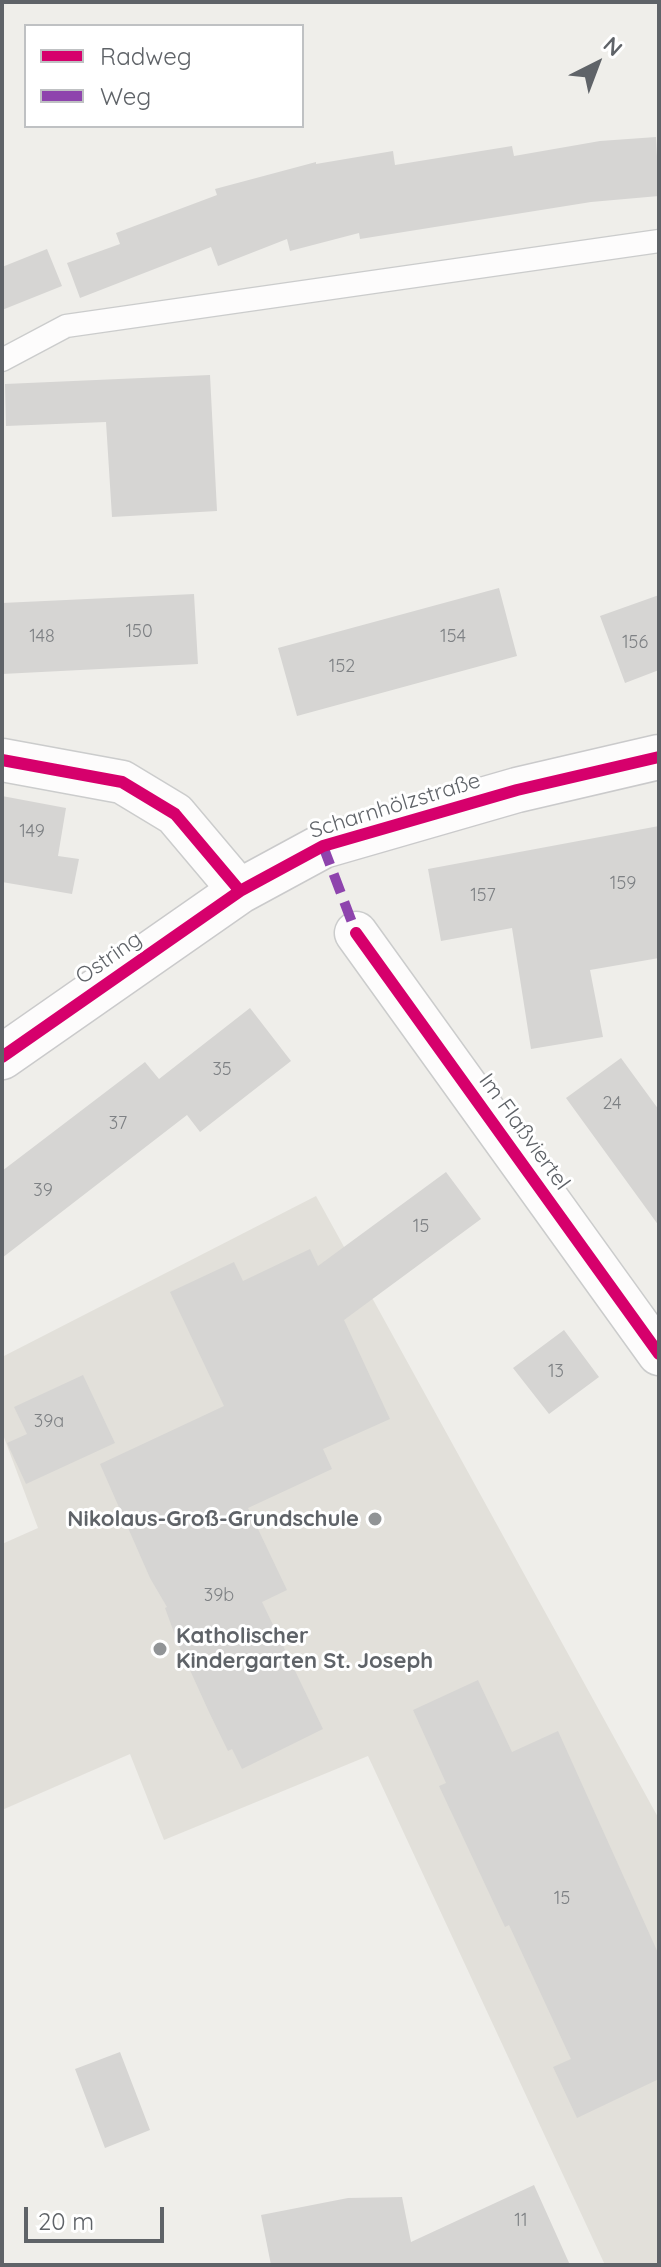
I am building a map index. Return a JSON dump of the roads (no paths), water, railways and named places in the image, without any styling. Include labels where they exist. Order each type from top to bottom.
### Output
[{"type":"main road","name":"Scharnhölzstraße","points":[[240,891],[323,846],[517,790],[659,757]]},
{"type":"main road","name":"Ostring","points":[[2,1057],[240,891]]},
{"type":"street","points":[[2,760],[122,782],[175,814],[240,891]]},
{"type":"street","name":"Im Flaßviertel","points":[[356,933],[659,1354]]},
{"type":"lane","points":[[2,360],[66,326],[659,241]]},
{"type":"place","name":"Nikolaus-Groß-Grundschule","points":[[375,1519]]},
{"type":"place","name":"Katholischer Kindergarten St. Joseph","points":[[160,1649]]}]
